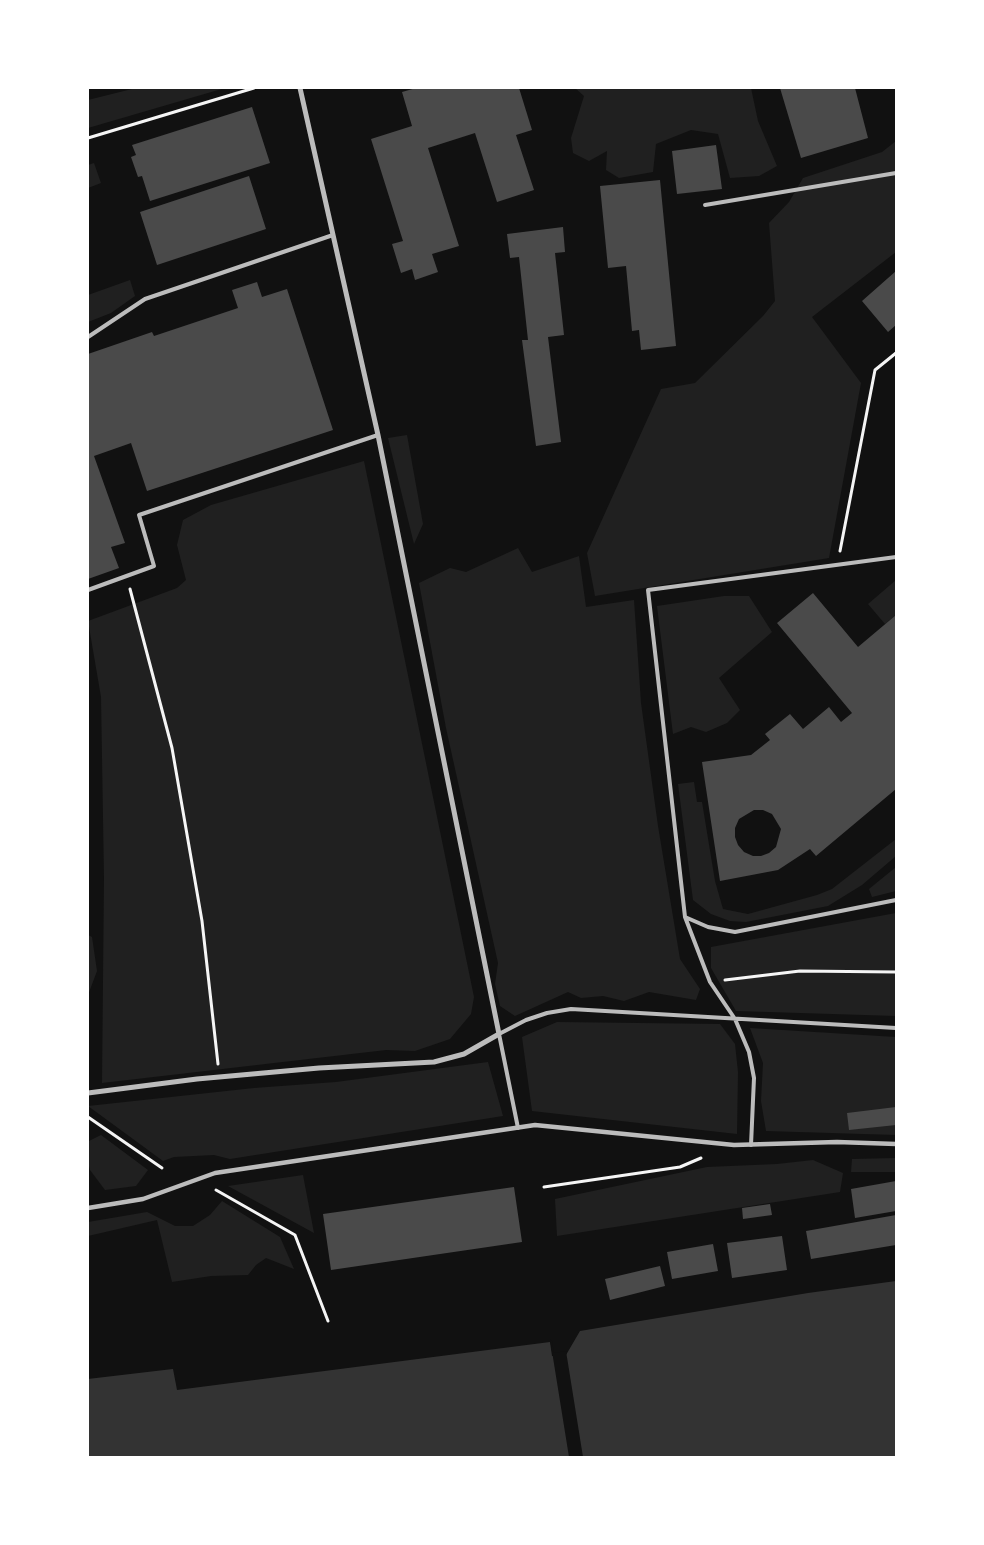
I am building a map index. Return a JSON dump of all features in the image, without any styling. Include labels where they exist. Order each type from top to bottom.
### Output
[{"type":"street","points":[[88,1093],[220,1077],[319,1068],[434,1062],[464,1054],[499,1034],[378,435],[300,88]]},
{"type":"street","points":[[88,1208],[144,1199],[216,1173],[535,1126],[734,1145],[837,1142],[896,1144]]},
{"type":"lane","points":[[705,205],[896,172]]},
{"type":"lane","points":[[88,337],[146,299],[333,235]]},
{"type":"lane","points":[[88,590],[154,566],[139,515],[378,435]]},
{"type":"lane","points":[[751,1145],[754,1078],[749,1052],[735,1019],[710,982],[685,917],[648,590],[896,557]]},
{"type":"lane","points":[[685,917],[708,927],[735,932],[896,900]]},
{"type":"lane","points":[[518,1128],[499,1034],[526,1020],[547,1013],[571,1009],[896,1028]]},
{"type":"path","points":[[88,138],[254,88]]},
{"type":"path","points":[[837,565],[875,370],[896,353]]},
{"type":"path","points":[[127,576],[172,748],[202,921],[220,1077]]},
{"type":"path","points":[[710,982],[800,970],[896,972]]},
{"type":"path","points":[[88,1117],[162,1168]]},
{"type":"path","points":[[544,1187],[680,1167],[707,1156]]},
{"type":"path","points":[[216,1190],[295,1235],[328,1321]]},
{"type":"shaded area","points":[[136,88],[225,88],[88,128],[88,100]]},
{"type":"shaded area","points":[[575,88],[751,88],[758,121],[777,166],[759,176],[730,178],[718,134],[691,130],[656,144],[653,172],[619,178],[606,170],[607,151],[589,161],[573,153],[571,138],[584,96]]},
{"type":"shaded area","points":[[896,141],[896,252],[812,317],[861,383],[829,558],[595,596],[587,553],[661,389],[695,383],[763,316],[775,301],[769,223],[789,202],[803,178],[882,152]]},
{"type":"shaded area","points":[[94,163],[101,183],[88,188],[88,165]]},
{"type":"shaded area","points":[[130,280],[135,296],[111,313],[88,322],[88,295]]},
{"type":"shaded area","points":[[407,435],[423,524],[414,544],[388,438]]},
{"type":"shaded area","points":[[364,461],[474,997],[471,1014],[450,1039],[415,1051],[386,1050],[102,1083],[104,878],[101,697],[88,621],[177,588],[186,580],[177,545],[183,520],[211,505]]},
{"type":"shaded area","points":[[518,548],[532,572],[579,556],[586,607],[634,600],[641,703],[658,826],[680,959],[700,989],[696,1000],[649,992],[624,1001],[603,996],[581,998],[568,992],[515,1016],[500,1006],[495,984],[498,963],[446,728],[419,583],[450,568],[466,572]]},
{"type":"shaded area","points":[[896,580],[896,615],[885,624],[868,604]]},
{"type":"shaded area","points":[[724,596],[749,596],[772,632],[719,678],[740,710],[727,723],[706,732],[691,727],[673,734],[657,606]]},
{"type":"shaded area","points":[[694,782],[697,802],[702,802],[715,881],[723,909],[748,914],[832,889],[896,839],[896,856],[862,885],[828,906],[746,922],[730,921],[711,914],[693,900],[678,784]]},
{"type":"shaded area","points":[[896,867],[896,891],[872,897],[869,889]]},
{"type":"shaded area","points":[[896,913],[896,1016],[736,1011],[711,968],[711,947]]},
{"type":"shaded area","points":[[88,935],[92,937],[97,971],[88,995]]},
{"type":"shaded area","points":[[557,1022],[720,1024],[735,1044],[738,1072],[737,1134],[532,1111],[522,1037]]},
{"type":"shaded area","points":[[750,1028],[896,1037],[896,1135],[766,1131],[761,1101],[763,1063]]},
{"type":"shaded area","points":[[488,1062],[503,1116],[230,1159],[214,1155],[174,1157],[163,1161],[88,1106],[254,1088],[336,1082]]},
{"type":"shaded area","points":[[101,1135],[148,1170],[136,1186],[105,1190],[90,1170],[88,1162],[89,1141]]},
{"type":"shaded area","points":[[896,1158],[896,1172],[851,1172],[852,1159]]},
{"type":"shaded area","points":[[813,1160],[843,1173],[840,1192],[557,1236],[555,1199],[707,1167],[777,1164]]},
{"type":"shaded area","points":[[303,1175],[314,1233],[228,1186]]},
{"type":"shaded area","points":[[222,1201],[280,1237],[294,1269],[266,1258],[256,1265],[248,1275],[211,1276],[172,1282],[157,1220],[88,1236],[88,1222],[147,1212],[175,1226],[193,1226],[210,1215]]},
{"type":"shaded area","points":[[896,1281],[896,1457],[88,1457],[88,1379],[173,1369],[177,1390],[550,1342],[552,1356],[566,1355],[580,1331],[808,1293]]},
{"type":"pier","points":[[550,1339],[554,1353],[566,1351],[583,1457],[569,1457]]},
{"type":"building","points":[[416,88],[519,88],[532,130],[516,135],[534,190],[497,202],[475,133],[428,148],[459,246],[432,254],[438,272],[415,280],[412,269],[401,273],[392,244],[403,241],[371,139],[412,126],[402,92]]},
{"type":"building","points":[[780,88],[855,88],[868,138],[801,158]]},
{"type":"building","points":[[252,107],[270,163],[150,201],[142,176],[138,177],[131,157],[136,155],[132,145]]},
{"type":"building","points":[[716,145],[722,189],[677,194],[672,151]]},
{"type":"building","points":[[249,176],[266,229],[157,265],[140,212]]},
{"type":"building","points":[[660,180],[676,346],[641,350],[639,330],[632,331],[626,266],[608,268],[600,186]]},
{"type":"building","points":[[563,227],[565,252],[555,253],[564,335],[548,337],[561,442],[536,446],[522,340],[528,340],[519,257],[510,258],[507,234]]},
{"type":"building","points":[[896,271],[896,325],[888,332],[862,301]]},
{"type":"building","points":[[257,282],[262,297],[287,289],[333,430],[147,491],[131,443],[94,456],[125,543],[111,547],[119,568],[88,579],[88,354],[152,332],[154,336],[238,308],[232,290]]},
{"type":"building","points":[[813,593],[858,647],[896,615],[896,789],[816,856],[810,849],[778,870],[720,881],[702,762],[751,755],[770,740],[765,734],[790,714],[803,729],[829,707],[841,722],[852,713],[777,623]],"holes":[[[754,810],[763,810],[772,814],[781,829],[776,847],[769,853],[753,856],[744,852],[738,845],[735,837],[735,828],[739,819]]]},
{"type":"building","points":[[896,1107],[896,1125],[849,1130],[847,1113]]},
{"type":"building","points":[[896,1181],[896,1211],[855,1218],[851,1189]]},
{"type":"building","points":[[514,1187],[522,1242],[331,1270],[323,1214]]},
{"type":"building","points":[[770,1204],[772,1215],[743,1219],[742,1208]]},
{"type":"building","points":[[896,1215],[896,1245],[811,1259],[806,1231]]},
{"type":"building","points":[[782,1236],[787,1270],[732,1278],[727,1243]]},
{"type":"building","points":[[713,1244],[718,1271],[672,1279],[667,1252]]},
{"type":"building","points":[[660,1266],[665,1286],[610,1300],[605,1279]]}]
